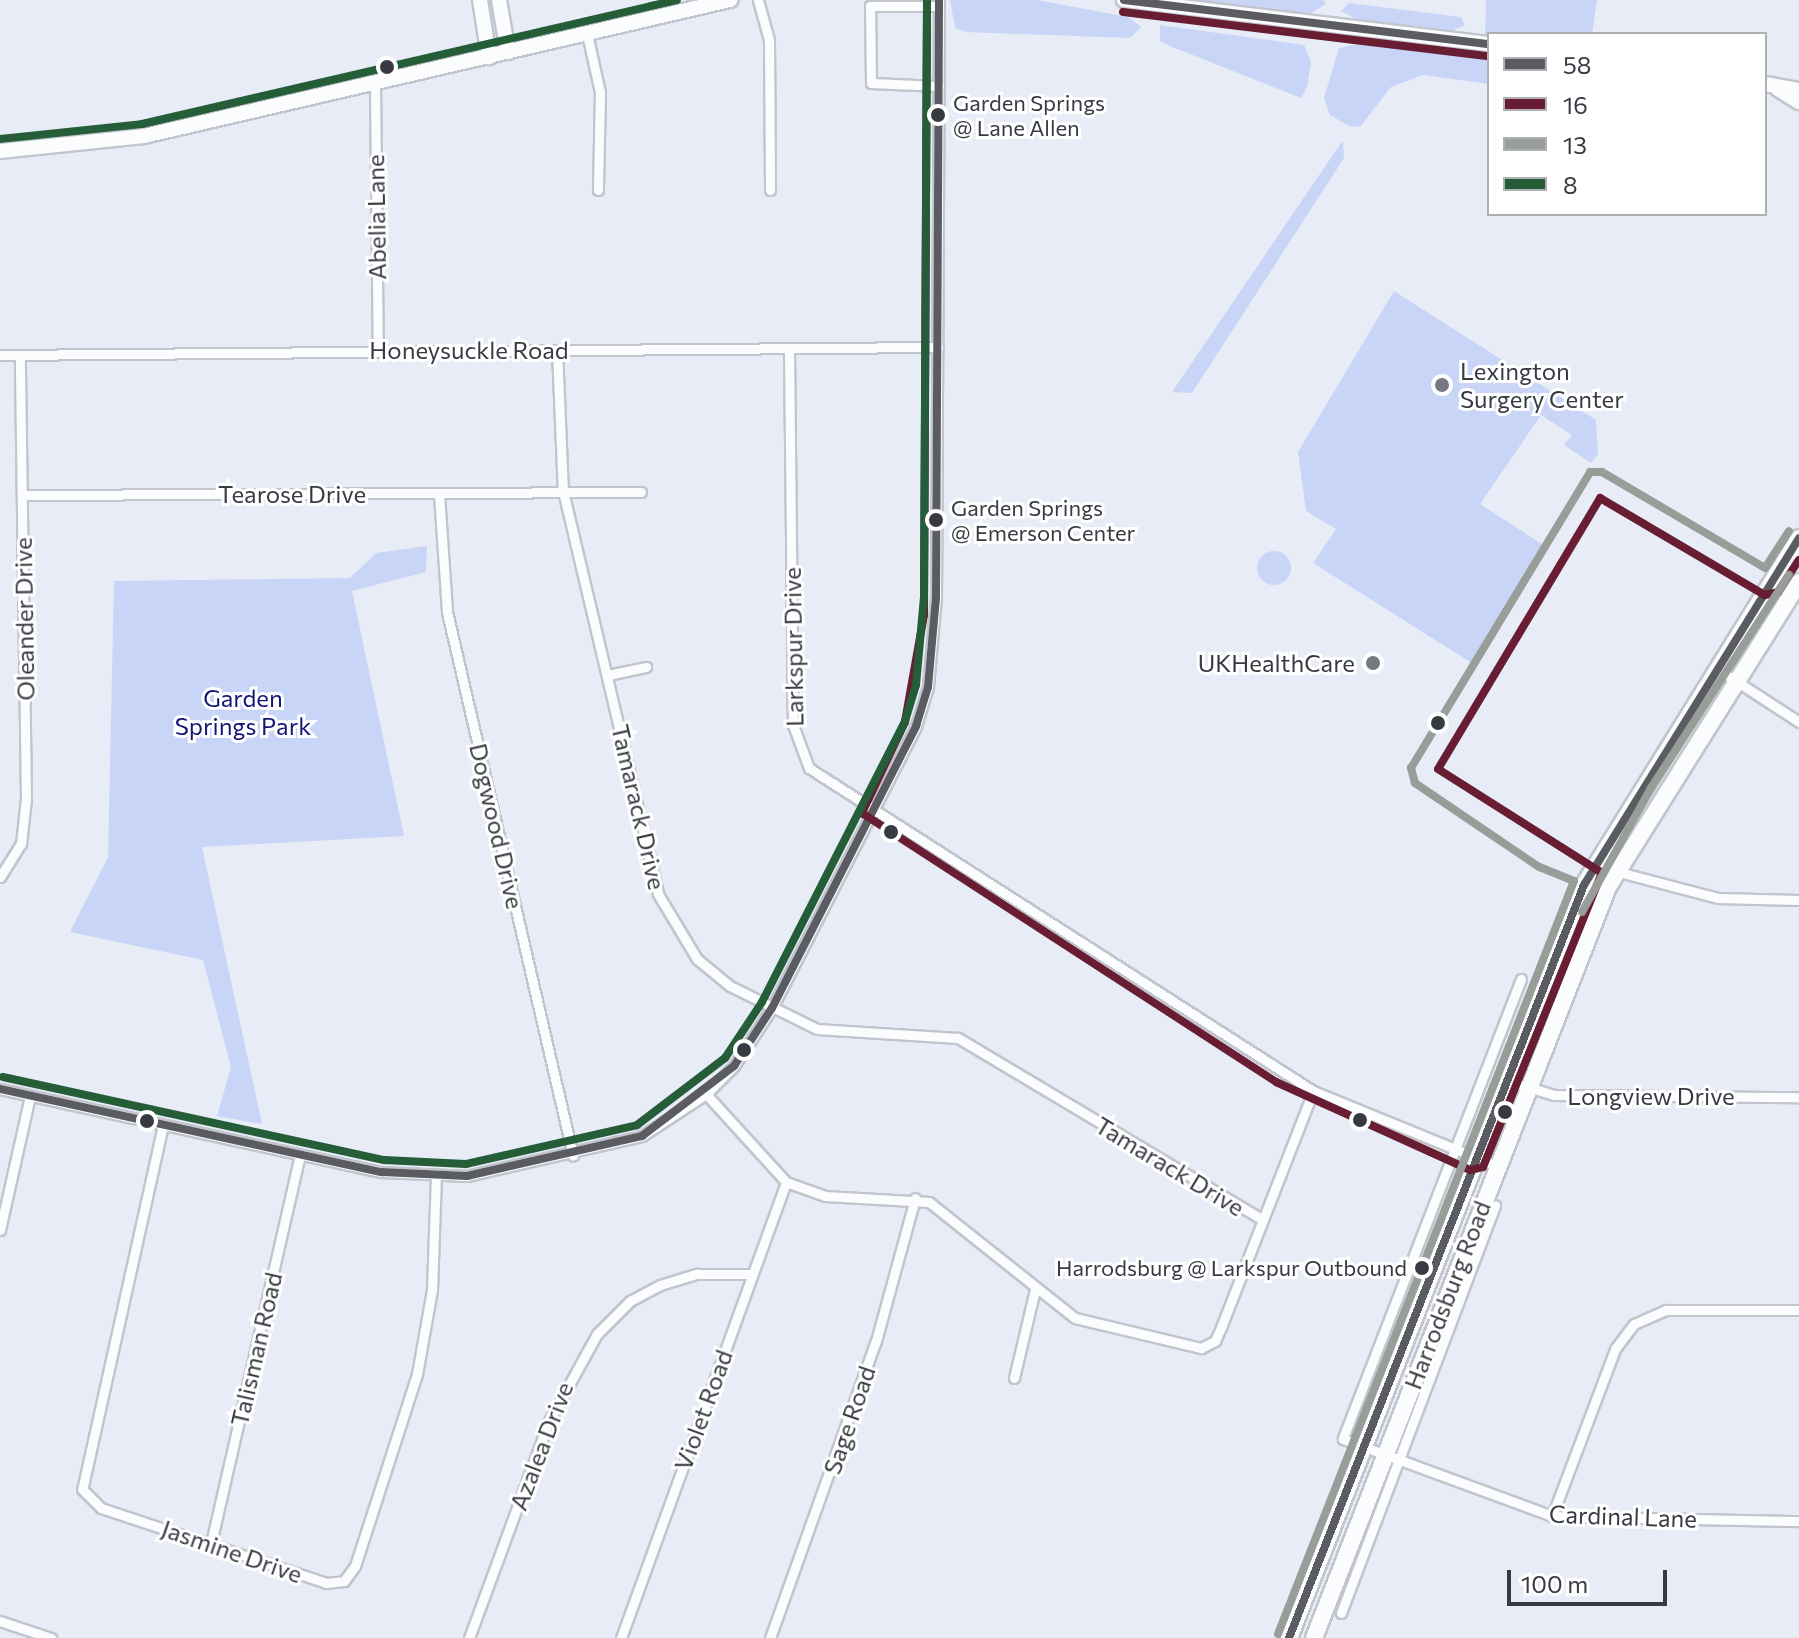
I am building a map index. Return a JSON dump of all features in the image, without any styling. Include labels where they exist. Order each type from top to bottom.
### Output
[{"type":"main road","points":[[480,0],[489,57]]},
{"type":"main road","points":[[499,0],[508,52]]},
{"type":"main road","points":[[0,151],[99,145],[730,0]]},
{"type":"main road","points":[[1124,0],[1487,44]]},
{"type":"main road","points":[[1768,84],[1799,90]]},
{"type":"main road","points":[[1768,84],[1799,102]]},
{"type":"main road","name":"Harrodsburg Road","points":[[1289,1638],[1505,1080],[1590,874],[1799,538]]},
{"type":"main road","name":"Harrodsburg Road","points":[[1314,1638],[1393,1457],[1497,1166],[1615,871],[1799,582]]},
{"type":"street","points":[[758,0],[769,40],[770,190]]},
{"type":"street","points":[[0,1089],[300,1155],[436,1175],[493,1173],[573,1156],[642,1136],[706,1094],[772,1008],[873,809],[928,687],[936,616],[938,347],[939,86],[939,3],[870,6],[871,83],[939,86]]},
{"type":"street","points":[[587,34],[600,92],[598,190]]},
{"type":"street","name":"Abelia Lane","points":[[375,83],[378,351]]},
{"type":"street","name":"Honeysuckle Road","points":[[0,355],[938,347]]},
{"type":"street","name":"Larkspur Drive","points":[[789,349],[795,741],[809,768],[1313,1091],[1497,1166]]},
{"type":"street","name":"Tamarack Drive","points":[[557,350],[563,491],[667,916],[711,972],[772,1008],[846,1036],[927,1031],[958,1038],[1262,1219]]},
{"type":"street","name":"Oleander Drive","points":[[0,877],[21,844],[26,799],[20,355]]},
{"type":"street","name":"Tearose Drive","points":[[22,495],[641,492]]},
{"type":"street","name":"Dogwood Drive","points":[[439,494],[447,612],[573,1156]]},
{"type":"street","points":[[608,675],[646,667]]},
{"type":"street","points":[[1716,668],[1799,722]]},
{"type":"street","points":[[1590,874],[1615,871],[1700,895],[1799,900]]},
{"type":"street","points":[[1364,1446],[1343,1439],[1521,979]]},
{"type":"street","name":"Longview Drive","points":[[1505,1080],[1554,1095],[1799,1097]]},
{"type":"street","points":[[706,1094],[786,1182],[825,1196],[915,1198],[962,1221],[1035,1289],[1089,1323],[1206,1347],[1215,1341],[1313,1091]]},
{"type":"street","points":[[0,1230],[30,1096]]},
{"type":"street","name":"Jasmine Drive","points":[[163,1125],[82,1489],[101,1508],[326,1583],[351,1575],[424,1345],[436,1175]]},
{"type":"street","name":"Talisman Road","points":[[211,1543],[300,1155]]},
{"type":"street","name":"Violet Road","points":[[621,1638],[786,1182]]},
{"type":"street","name":"Sage Road","points":[[770,1638],[876,1341],[915,1198]]},
{"type":"street","points":[[1341,1613],[1393,1457],[1495,1205]]},
{"type":"street","name":"Azalea Drive","points":[[470,1636],[552,1411],[597,1334],[630,1301],[660,1285],[697,1274],[752,1274]]},
{"type":"street","points":[[1014,1378],[1035,1289]]},
{"type":"street","points":[[1552,1516],[1615,1349],[1634,1324],[1666,1310],[1799,1310]]},
{"type":"street","name":"Cardinal Lane","points":[[1364,1446],[1552,1516],[1799,1521]]},
{"type":"street","points":[[0,1621],[51,1638]]},
{"type":"street","points":[[470,1636],[482,1638]]},
{"type":"green space","points":[[950,0],[1037,0],[1128,17],[1141,27],[1130,38],[966,32],[955,28]]},
{"type":"green space","points":[[1194,0],[1323,0],[1326,4],[1308,15]]},
{"type":"green space","points":[[1486,0],[1597,0],[1592,32],[1487,32],[1485,44]]},
{"type":"green space","points":[[1349,3],[1461,17],[1465,25],[1449,32],[1358,20],[1341,11]]},
{"type":"green space","points":[[1160,25],[1304,45],[1311,62],[1307,87],[1301,98],[1170,46],[1160,41]]},
{"type":"green space","points":[[1358,44],[1487,55],[1487,84],[1423,75],[1391,87],[1360,127],[1349,126],[1330,115],[1324,98],[1339,48]]},
{"type":"green space","points":[[1343,140],[1344,158],[1192,393],[1172,392]]},
{"type":"green space","points":[[1394,291],[1596,420],[1598,454],[1591,463],[1564,445],[1572,435],[1541,415],[1480,504],[1548,548],[1475,665],[1313,563],[1336,529],[1306,511],[1298,452]]},
{"type":"green space","name":"Garden Springs Park","points":[[427,546],[426,572],[352,591],[404,836],[202,847],[262,1124],[217,1116],[231,1067],[203,960],[70,932],[108,857],[114,581],[350,578],[376,553]]},
{"type":"green space","points":[[1274,551],[1286,556],[1291,568],[1286,580],[1274,585],[1262,580],[1257,568],[1262,556]]},
{"type":"transit line","name":"8","points":[[0,139],[142,124],[677,0]]},
{"type":"transit line","name":"16","points":[[927,0],[924,615],[905,722],[862,813],[1276,1082],[1470,1170],[1483,1167],[1602,873],[1438,769],[1600,498],[1765,595],[1778,592],[1799,560]]},
{"type":"transit line","name":"8","points":[[3,1077],[384,1160],[466,1164],[637,1125],[725,1058],[762,1002],[905,721],[916,685],[924,597],[927,0]]},
{"type":"transit line","name":"58","points":[[0,1089],[382,1172],[467,1176],[642,1136],[734,1066],[772,1008],[916,726],[928,687],[936,598],[939,0]]},
{"type":"transit line","name":"58","points":[[1124,0],[1487,44]]},
{"type":"transit line","name":"16","points":[[1123,12],[1487,56]]},
{"type":"transit line","name":"13","points":[[1278,1634],[1574,881],[1539,867],[1415,783],[1411,768],[1590,472],[1602,472],[1765,568],[1789,531]]},
{"type":"transit line","name":"58","points":[[1289,1638],[1584,885],[1799,538]]},
{"type":"transit line","name":"13","points":[[1582,912],[1651,788],[1789,575]]},
{"type":"place","name":"Garden Springs @ Lane Allen","points":[[938,115]]},
{"type":"place","name":"Lexington Surgery Center","points":[[1442,385]]},
{"type":"place","name":"Garden Springs @ Emerson Center","points":[[936,520]]},
{"type":"place","name":"UKHealthCare","points":[[1373,663]]},
{"type":"place","name":"Harrodsburg @ Larkspur Outbound","points":[[1422,1268]]}]
